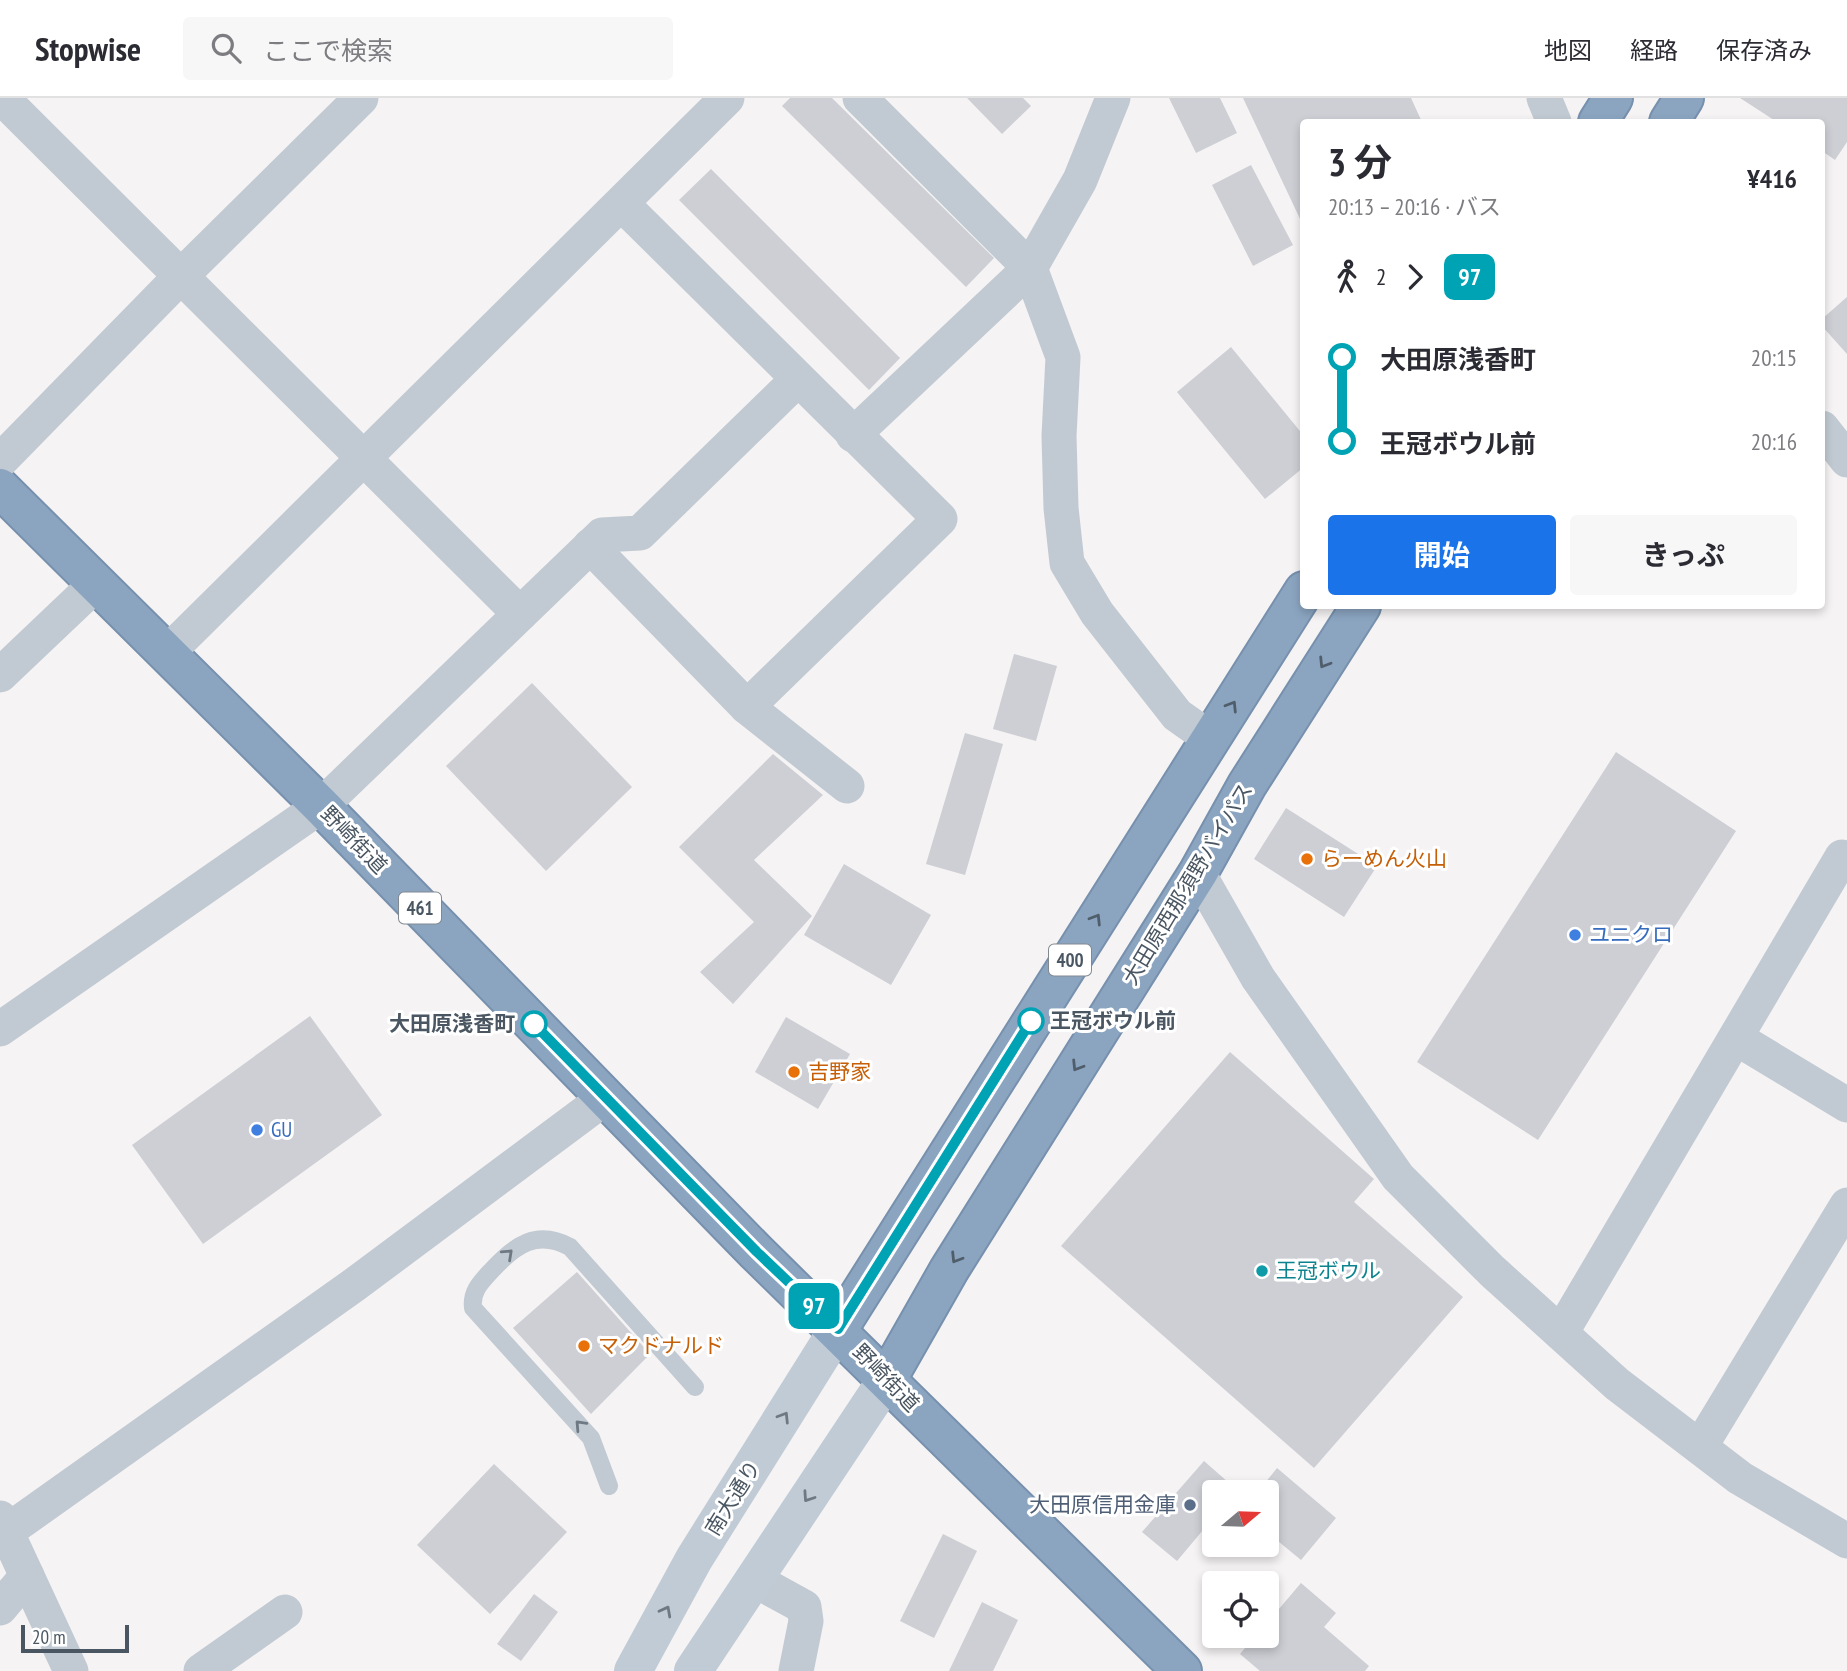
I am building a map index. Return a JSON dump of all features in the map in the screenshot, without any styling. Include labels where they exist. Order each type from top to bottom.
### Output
[{"type":"highway","points":[[1600,119],[1614,98]]},
{"type":"highway","points":[[1671,119],[1684,98]]},
{"type":"highway","name":"野崎街道","points":[[0,488],[168,652],[757,1252],[838,1329],[1177,1669]]},
{"type":"highway","name":"400","points":[[838,1329],[1300,597]]},
{"type":"highway","name":"大田原西那須野バイパス","points":[[887,1380],[948,1270],[1198,873],[1247,785],[1359,609]]},
{"type":"street","points":[[2,98],[520,614]]},
{"type":"street","points":[[0,461],[181,276],[361,98]]},
{"type":"street","points":[[168,652],[727,98]]},
{"type":"street","points":[[860,98],[1030,268],[1063,357],[1059,436],[1061,508],[1068,563],[1097,613],[1177,715],[1211,739]]},
{"type":"street","points":[[853,435],[1030,268],[1080,180],[1113,98]]},
{"type":"street","points":[[1544,98],[1553,119]]},
{"type":"street","points":[[622,204],[940,519],[747,707]]},
{"type":"street","points":[[0,1030],[321,806],[602,535],[640,533],[797,380]]},
{"type":"street","points":[[1825,432],[1847,460]]},
{"type":"street","points":[[590,546],[747,707],[847,786]]},
{"type":"street","points":[[0,675],[97,583]]},
{"type":"street","points":[[1561,1333],[1842,857],[1847,860]]},
{"type":"street","points":[[1198,873],[1258,978],[1398,1177],[1617,1384],[1740,1478],[1847,1541]]},
{"type":"street","points":[[1736,1038],[1847,1105]]},
{"type":"street","points":[[71,1671],[3,1525],[354,1285],[606,1098]]},
{"type":"street","points":[[1700,1447],[1847,1205]]},
{"type":"street","name":"南大通り","points":[[634,1671],[694,1559],[838,1329]]},
{"type":"street","points":[[693,1671],[887,1380]]},
{"type":"street","points":[[0,1608],[27,1576]]},
{"type":"street","points":[[753,1579],[804,1607],[806,1621],[796,1671]]},
{"type":"street","points":[[201,1671],[285,1612]]},
{"type":"lane","points":[[609,1486],[591,1438],[473,1308],[471,1297],[480,1282],[517,1245],[556,1240],[570,1247],[695,1387]]},
{"type":"building","points":[[790,98],[832,98],[994,258],[966,287],[782,106]]},
{"type":"building","points":[[967,98],[1023,98],[1031,106],[1002,134]]},
{"type":"building","points":[[1169,98],[1220,98],[1237,133],[1196,153]]},
{"type":"building","points":[[1243,98],[1411,98],[1421,119],[1300,119],[1300,219]]},
{"type":"building","points":[[1740,98],[1847,98],[1847,142],[1835,160],[1825,153],[1825,119],[1772,119]]},
{"type":"building","points":[[1251,165],[1293,245],[1253,266],[1212,185]]},
{"type":"building","points":[[711,169],[900,358],[869,390],[679,200]]},
{"type":"building","points":[[1847,297],[1847,354],[1825,329],[1825,316]]},
{"type":"building","points":[[1231,347],[1300,431],[1300,470],[1265,499],[1177,392]]},
{"type":"building","points":[[1014,654],[1057,666],[1036,741],[993,729]]},
{"type":"building","points":[[532,683],[632,787],[546,871],[446,766]]},
{"type":"building","points":[[965,733],[1003,744],[965,875],[926,864]]},
{"type":"building","points":[[1616,752],[1736,831],[1538,1140],[1417,1062]]},
{"type":"building","points":[[773,754],[823,795],[754,860],[812,916],[733,1004],[700,972],[754,922],[679,847]]},
{"type":"building","points":[[1286,808],[1377,866],[1344,917],[1254,859]]},
{"type":"building","points":[[844,864],[931,915],[891,985],[804,935]]},
{"type":"building","name":"GU","points":[[310,1016],[382,1115],[203,1244],[132,1145]]},
{"type":"building","points":[[786,1017],[850,1054],[818,1109],[755,1072]]},
{"type":"building","name":"王冠ボウル","points":[[1230,1052],[1374,1179],[1354,1202],[1463,1297],[1314,1468],[1061,1246]]},
{"type":"building","points":[[577,1272],[650,1354],[591,1414],[513,1328]]},
{"type":"building","name":"大田原信用金庫","points":[[1204,1461],[1226,1480],[1202,1480],[1202,1531],[1177,1561],[1142,1532]]},
{"type":"building","points":[[494,1464],[567,1532],[490,1614],[417,1545]]},
{"type":"building","points":[[1277,1468],[1336,1518],[1301,1560],[1279,1542],[1279,1480],[1267,1480]]},
{"type":"building","points":[[943,1534],[977,1551],[934,1638],[900,1621]]},
{"type":"building","points":[[1301,1583],[1336,1613],[1324,1627],[1369,1666],[1365,1671],[1260,1671],[1240,1654],[1245,1648],[1279,1648],[1279,1609]]},
{"type":"building","points":[[534,1594],[558,1612],[521,1661],[497,1644]]},
{"type":"building","points":[[982,1602],[1018,1620],[993,1671],[949,1671]]},
{"type":"bus line","name":"97","points":[[534,1024],[757,1252],[838,1329],[1031,1021]]},
{"type":"place","name":"らーめん火山","points":[[1307,859]]},
{"type":"place","name":"ユニクロ","points":[[1575,935]]},
{"type":"place","name":"王冠ボウル前","points":[[1031,1021]]},
{"type":"place","name":"大田原浅香町","points":[[534,1024]]},
{"type":"place","name":"吉野家","points":[[794,1072]]},
{"type":"place","name":"GU","points":[[257,1130]]},
{"type":"place","name":"王冠ボウル","points":[[1262,1271]]},
{"type":"place","name":"マクドナルド","points":[[584,1346]]},
{"type":"place","name":"大田原信用金庫","points":[[1190,1505]]}]
